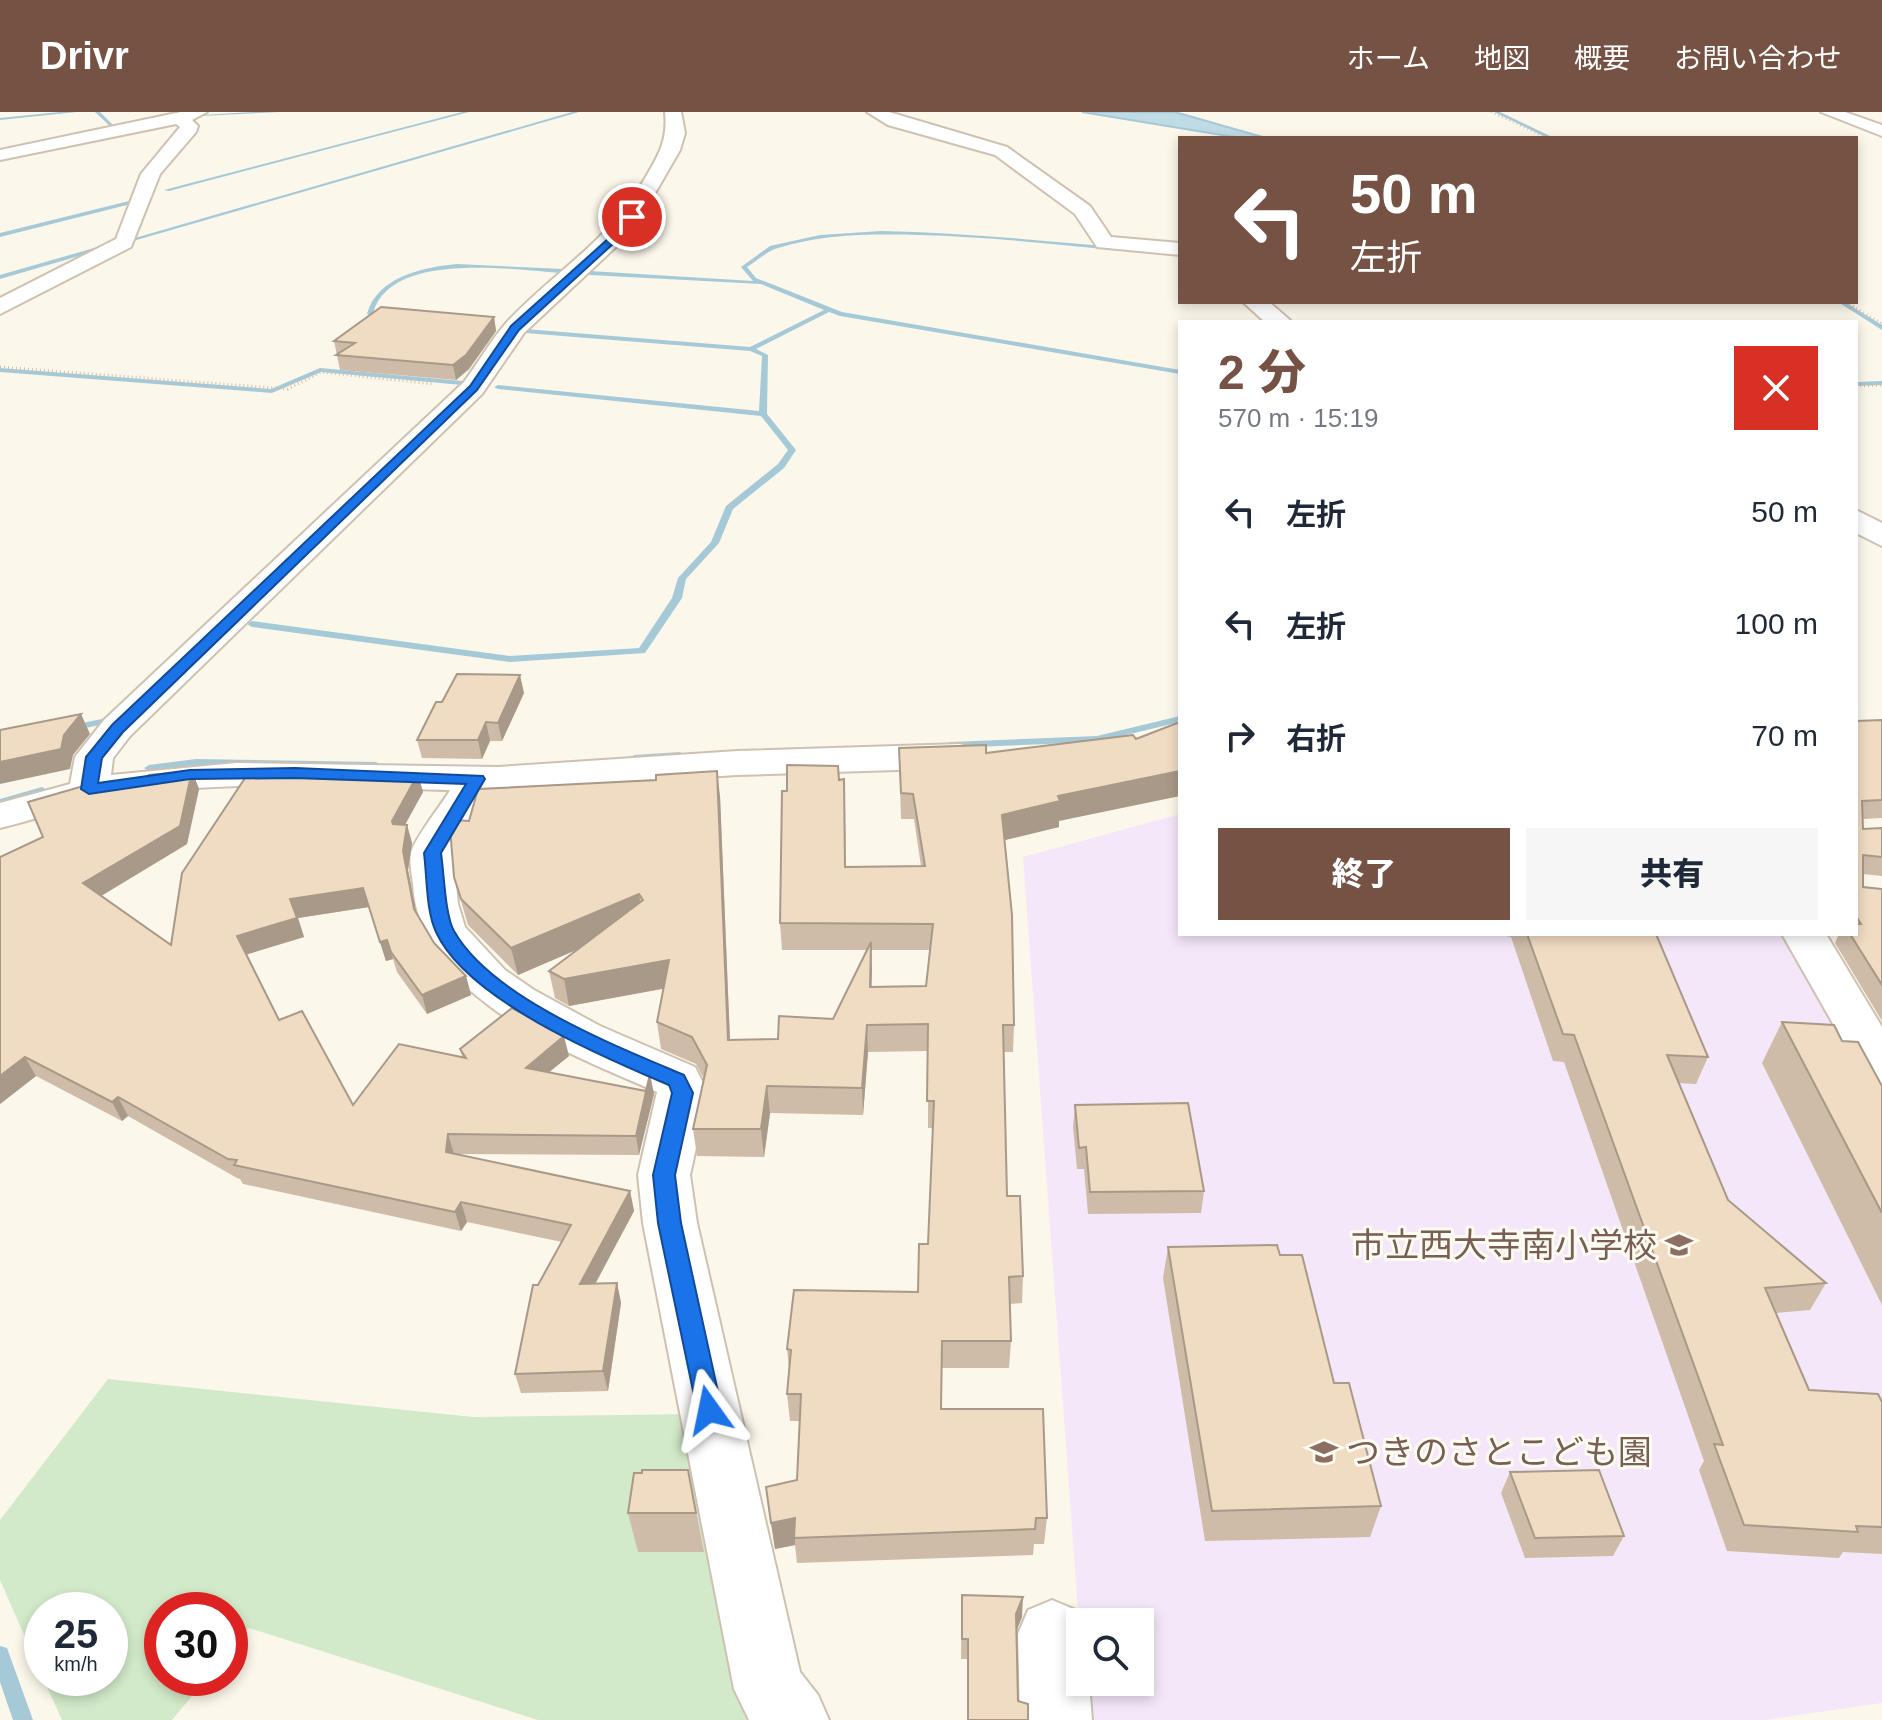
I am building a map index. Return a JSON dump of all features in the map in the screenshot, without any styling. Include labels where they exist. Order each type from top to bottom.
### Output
[{"type":"street","points":[[89,789],[94,757],[117,728],[473,388],[515,328],[612,240],[632,217],[671,150],[676,133],[673,112]]},
{"type":"street","points":[[875,112],[894,121],[1001,151],[1083,210],[1104,243],[1178,249]]},
{"type":"street","points":[[1829,112],[1882,131]]},
{"type":"street","points":[[0,155],[186,116],[189,126],[187,134],[154,166],[139,196],[124,243],[0,307]]},
{"type":"street","points":[[1258,304],[1278,320]]},
{"type":"street","points":[[1858,520],[1882,537]]},
{"type":"street","points":[[0,816],[89,789],[190,775],[295,773],[477,779],[665,766],[993,756]]},
{"type":"street","points":[[477,779],[432,853],[444,931],[468,960],[502,990],[578,1038],[677,1080],[683,1093],[664,1175],[670,1223],[769,1689],[793,1720]]},
{"type":"street","points":[[1805,936],[1882,1068]]},
{"type":"street","points":[[1052,1634],[1056,1720]]},
{"type":"path","points":[[1491,112],[1543,136]]},
{"type":"path","points":[[1849,304],[1882,324]]},
{"type":"path","points":[[0,367],[283,389],[321,372],[473,388]]},
{"type":"path","points":[[1858,386],[1882,385]]},
{"type":"shaded area","points":[[1178,815],[1178,936],[1791,936],[1882,1097],[1882,1703],[1765,1720],[1086,1720],[1084,1696],[1154,1696],[1154,1608],[1078,1608],[1023,857]]},
{"type":"green space","points":[[108,1379],[473,1417],[695,1414],[776,1720],[538,1720],[248,1629],[248,1592],[144,1592],[144,1696],[192,1696],[172,1720],[62,1720],[51,1696],[128,1696],[128,1592],[24,1592],[24,1635],[0,1580],[0,1520]]},
{"type":"water","points":[[1082,112],[1175,112],[1259,136],[1228,136]]},
{"type":"building","points":[[381,307],[494,317],[466,355],[453,365],[336,355],[355,343],[334,341]]},
{"type":"building","points":[[457,674],[520,675],[498,723],[486,722],[478,740],[417,740],[436,702],[442,702]]},
{"type":"building","points":[[81,714],[64,735],[61,749],[0,762],[0,730]]},
{"type":"building","points":[[1882,720],[1882,800],[1862,801],[1863,829],[1882,828],[1882,857],[1863,855],[1863,887],[1882,889],[1882,985],[1851,936],[1858,936],[1858,924],[1861,924],[1858,919],[1858,721]]},
{"type":"building","points":[[1178,723],[1178,771],[1058,796],[1060,801],[1002,815],[1012,915],[1014,1025],[1003,1025],[1007,1196],[1020,1196],[1023,1276],[1009,1277],[1011,1341],[942,1341],[941,1409],[1043,1409],[1047,1518],[1036,1518],[1035,1529],[794,1538],[795,1518],[771,1523],[766,1487],[797,1480],[801,1394],[787,1394],[791,1350],[787,1349],[794,1290],[918,1292],[919,1244],[928,1244],[934,1101],[927,1101],[928,1024],[867,1025],[862,1088],[767,1086],[761,1129],[693,1129],[707,1065],[692,1037],[657,1022],[669,960],[564,979],[549,971],[643,900],[639,894],[511,948],[461,899],[454,877],[450,828],[454,820],[469,821],[478,789],[656,780],[656,775],[717,771],[728,1040],[778,1039],[779,1016],[833,1019],[871,942],[870,987],[926,986],[933,924],[780,923],[782,791],[787,791],[787,765],[838,766],[839,780],[844,779],[845,867],[925,866],[913,794],[901,793],[899,748],[986,745],[986,753],[1133,735],[1136,739]]},
{"type":"building","points":[[251,769],[418,774],[392,821],[393,824],[407,825],[403,851],[414,909],[434,943],[466,976],[422,995],[391,952],[387,940],[380,942],[363,888],[290,899],[297,918],[237,936],[279,1020],[302,1011],[353,1105],[399,1044],[466,1058],[460,1049],[512,1008],[564,1036],[526,1068],[646,1091],[650,1074],[636,1136],[448,1134],[446,1152],[630,1191],[580,1284],[617,1283],[603,1371],[515,1374],[533,1285],[538,1285],[571,1225],[461,1202],[455,1212],[234,1165],[237,1160],[228,1159],[118,1097],[112,1102],[25,1057],[0,1076],[0,857],[43,837],[28,802],[87,785],[88,788],[147,783],[149,775],[192,771],[180,826],[83,883],[171,945],[182,873]]},
{"type":"building","points":[[1528,936],[1657,936],[1708,1057],[1667,1055],[1728,1200],[1826,1283],[1765,1288],[1809,1390],[1878,1394],[1882,1402],[1882,1527],[1856,1526],[1858,1532],[1744,1525],[1714,1444],[1723,1445],[1574,1035],[1563,1034]]},
{"type":"building","points":[[1782,1022],[1834,1025],[1842,1041],[1858,1042],[1882,1086],[1882,1213]]},
{"type":"building","points":[[1188,1103],[1204,1191],[1090,1192],[1086,1147],[1079,1148],[1075,1105]]},
{"type":"building","points":[[1277,1245],[1280,1255],[1302,1255],[1334,1383],[1349,1383],[1381,1506],[1212,1511],[1168,1247]]},
{"type":"building","points":[[642,1470],[688,1470],[696,1513],[628,1513],[634,1473],[642,1473]]},
{"type":"building","points":[[1599,1470],[1624,1536],[1535,1538],[1510,1472]]},
{"type":"building","points":[[962,1595],[1023,1597],[1016,1614],[1018,1701],[1028,1704],[1028,1720],[968,1720],[968,1639],[962,1639]]},
{"type":"waterway","points":[[0,119],[75,112]]},
{"type":"waterway","points":[[97,112],[115,128]]},
{"type":"waterway","points":[[183,117],[279,112]]},
{"type":"waterway","points":[[167,190],[467,112]]},
{"type":"waterway","points":[[131,240],[577,112]]},
{"type":"waterway","points":[[1496,112],[1548,136]]},
{"type":"waterway","points":[[0,235],[129,203]]},
{"type":"waterway","points":[[1178,254],[949,234],[881,233],[820,236],[772,247],[744,267],[754,279],[840,314],[1178,372]]},
{"type":"waterway","points":[[0,277],[108,246]]},
{"type":"waterway","points":[[382,318],[370,314],[379,295],[399,281],[434,269],[471,265],[563,271]]},
{"type":"waterway","points":[[590,273],[758,283]]},
{"type":"waterway","points":[[1844,304],[1882,328]]},
{"type":"waterway","points":[[751,349],[828,310]]},
{"type":"waterway","points":[[525,331],[751,349]]},
{"type":"waterway","points":[[751,349],[765,355],[763,414]]},
{"type":"waterway","points":[[0,370],[272,391],[320,370],[462,383]]},
{"type":"waterway","points":[[1858,384],[1882,383]]},
{"type":"waterway","points":[[498,387],[763,414]]},
{"type":"waterway","points":[[252,624],[510,659],[642,651],[677,598],[682,578],[715,543],[729,508],[781,466],[792,450],[763,414]]},
{"type":"waterway","points":[[71,728],[105,721],[113,714]]},
{"type":"waterway","points":[[950,745],[1097,739],[1178,719]]},
{"type":"waterway","points":[[634,758],[680,755]]},
{"type":"waterway","points":[[149,768],[196,762],[376,765]]},
{"type":"waterway","points":[[0,803],[42,790]]},
{"type":"waterway","points":[[0,1655],[23,1720]]},
{"type":"place","name":"市立西大寺南小学校","points":[[1679,1245]]},
{"type":"place","name":"つきのさとこども園","points":[[1324,1452]]},
{"type":"route","points":[[632,217],[612,240],[515,328],[473,388],[117,728],[94,757],[89,789],[190,775],[295,773],[477,779],[432,853],[437,904],[444,931],[468,960],[502,990],[578,1038],[677,1080],[683,1093],[664,1175],[670,1223],[709,1410]]}]
